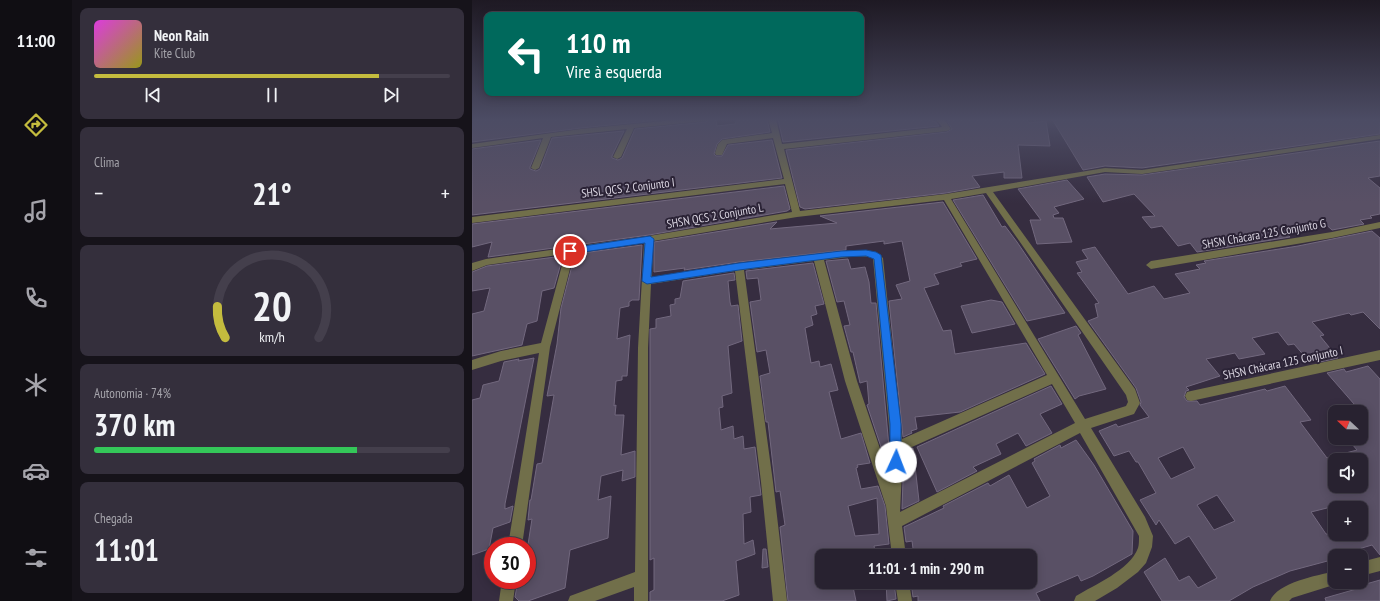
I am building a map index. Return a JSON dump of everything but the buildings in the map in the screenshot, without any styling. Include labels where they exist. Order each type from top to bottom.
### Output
[{"type":"street","points":[[535,168],[543,147]]},
{"type":"street","points":[[617,157],[622,147]]},
{"type":"street","points":[[719,154],[721,147]]},
{"type":"street","points":[[780,147],[787,181],[797,214]]},
{"type":"street","name":"SHSN QCS 2 Conjunto L","points":[[472,267],[486,262],[650,239],[797,214],[946,197],[1106,170],[1142,172],[1317,147]]},
{"type":"street","name":"SHSL QCS 2 Conjunto I","points":[[472,220],[787,181]]},
{"type":"street","points":[[894,522],[1083,425],[1130,410],[1134,403],[1133,397],[988,190]]},
{"type":"street","points":[[946,197],[1053,378],[1083,425],[1140,522],[1146,536],[1145,549],[1141,557],[1129,572],[1080,601]]},
{"type":"street","name":"SHSN Chácara 125 Conjunto G","points":[[1151,265],[1332,235],[1380,225]]},
{"type":"street","points":[[641,601],[643,348],[650,239]]},
{"type":"street","points":[[515,537],[545,347],[570,251]]},
{"type":"street","points":[[647,281],[739,266],[818,257],[866,253],[878,258],[897,447],[893,507],[898,549]]},
{"type":"street","points":[[818,257],[851,381],[893,507]]},
{"type":"street","points":[[739,266],[767,482],[780,601]]},
{"type":"street","points":[[472,366],[501,356],[545,347]]},
{"type":"street","name":"SHSN Chácara 125 Conjunto I","points":[[1191,396],[1380,355]]},
{"type":"street","points":[[897,447],[1053,378]]},
{"type":"street","points":[[1368,568],[1380,564]]},
{"type":"street","points":[[575,601],[642,577]]},
{"type":"street","points":[[1277,601],[1288,592],[1328,580]]},
{"type":"street","points":[[506,601],[508,589]]},
{"type":"street","points":[[903,589],[905,601]]},
{"type":"route","points":[[570,251],[650,239],[647,281],[739,266],[841,254],[873,254],[878,258],[895,424],[897,447],[896,462]]}]
